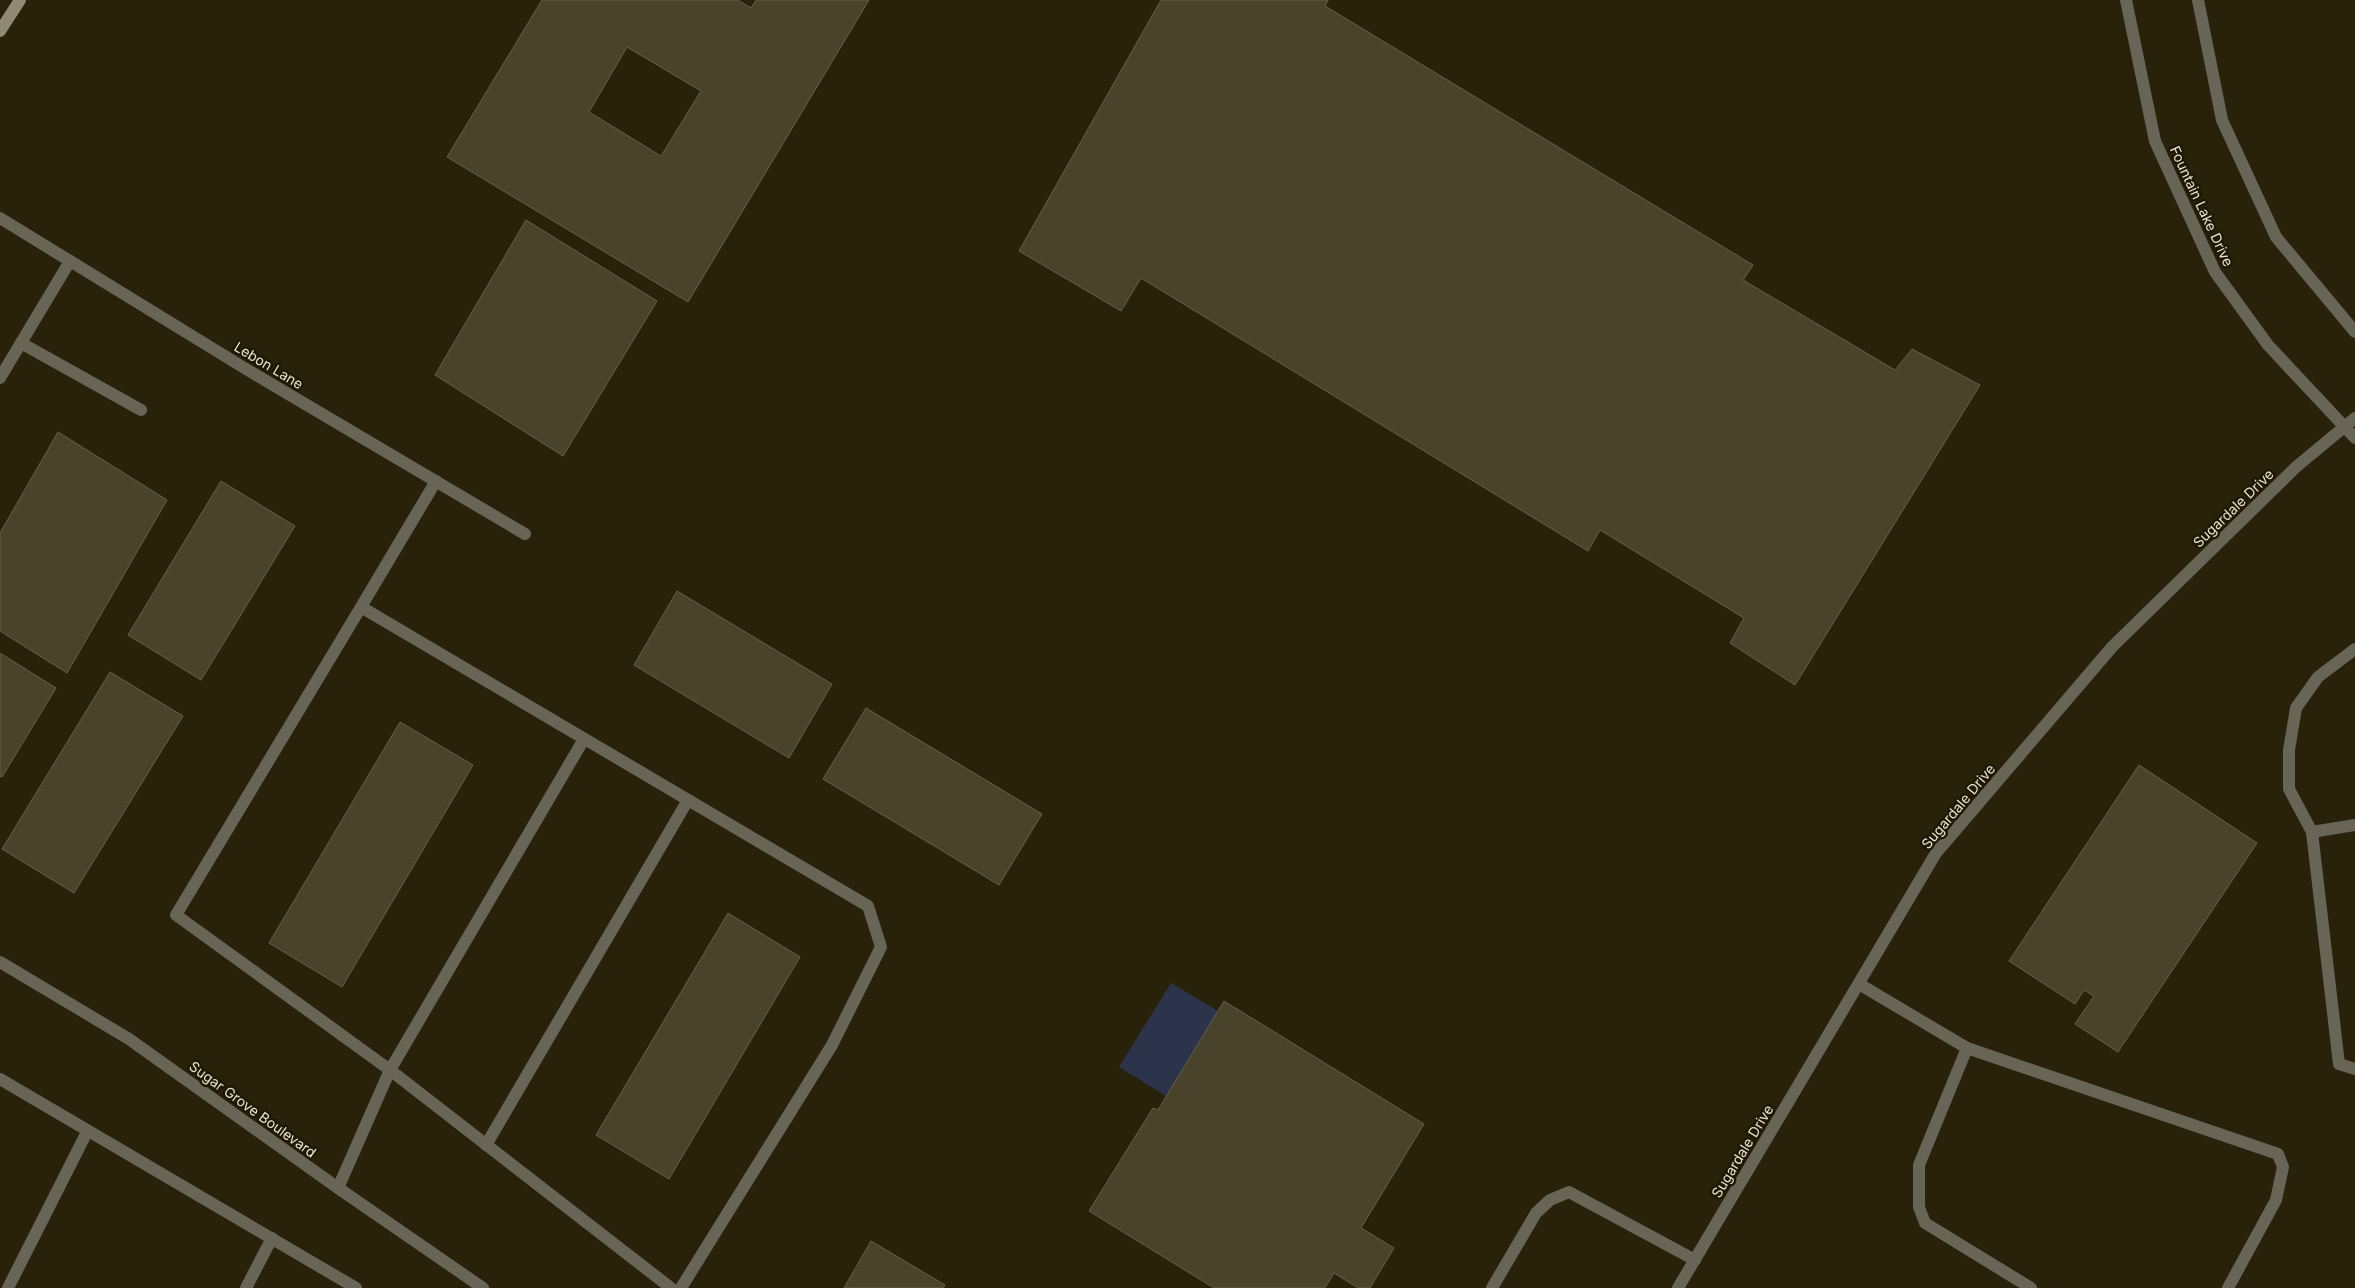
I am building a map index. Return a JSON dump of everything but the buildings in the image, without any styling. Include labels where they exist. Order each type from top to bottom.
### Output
[{"type":"main road","points":[[0,31],[20,0]]},
{"type":"street","name":"Fountain Lake Drive","points":[[2126,0],[2155,141],[2216,272],[2268,345],[2355,438]]},
{"type":"street","points":[[2198,0],[2222,120],[2276,237],[2355,332]]},
{"type":"street","name":"Lebon Lane","points":[[0,218],[246,369],[525,534]]},
{"type":"street","points":[[1,373],[70,261]]},
{"type":"street","points":[[20,343],[141,410]]},
{"type":"street","name":"Sugardale Drive","points":[[1678,1288],[1936,853],[2112,647],[2296,466],[2355,418]]},
{"type":"street","points":[[436,481],[176,916],[390,1070],[671,1288]]},
{"type":"street","points":[[361,607],[868,906],[881,947],[832,1045],[680,1288]]},
{"type":"street","points":[[2355,649],[2318,677],[2296,708],[2289,750],[2289,789],[2312,832],[2339,1064],[2355,1069]]},
{"type":"street","points":[[338,1188],[390,1070],[584,739]]},
{"type":"street","points":[[486,1145],[688,800]]},
{"type":"street","points":[[2312,832],[2355,825]]},
{"type":"street","name":"Sugar Grove Boulevard","points":[[0,962],[129,1039],[338,1188],[483,1288]]},
{"type":"street","points":[[1859,984],[1967,1048],[2278,1154],[2283,1167],[2276,1200],[2228,1288]]},
{"type":"street","points":[[1967,1048],[1919,1165],[1919,1207],[1925,1223],[2031,1288]]},
{"type":"street","points":[[0,1079],[87,1132],[356,1288]]},
{"type":"street","points":[[8,1288],[87,1132]]},
{"type":"street","points":[[1492,1288],[1536,1213],[1550,1200],[1569,1192],[1695,1260]]},
{"type":"street","points":[[246,1288],[272,1238]]},
{"type":"shaded area","points":[[1171,983],[1218,1011],[1166,1096],[1119,1067]]}]
